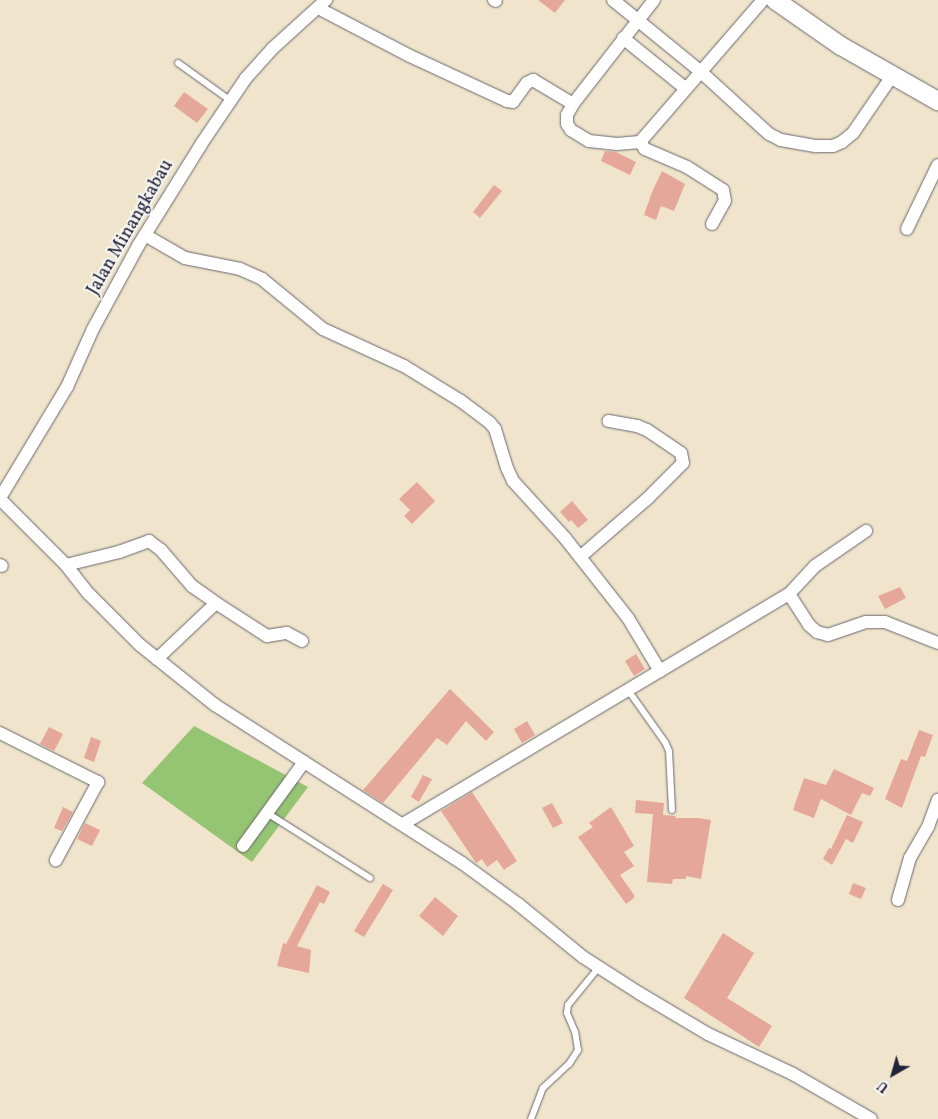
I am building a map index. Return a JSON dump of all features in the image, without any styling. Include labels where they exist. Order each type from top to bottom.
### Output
[{"type":"street","points":[[613,0],[700,71],[774,137],[816,146],[833,146],[853,133],[892,76]]},
{"type":"street","points":[[654,0],[573,104],[567,115],[567,124],[581,138],[602,143],[628,144],[640,142],[763,0]]},
{"type":"street","points":[[775,0],[841,46],[938,101]]},
{"type":"street","points":[[322,4],[410,56],[507,101],[512,102],[527,83],[532,80],[573,104]]},
{"type":"street","name":"Jalan Minangkabau","points":[[0,499],[67,387],[102,312],[145,235],[231,101],[246,78],[273,48],[322,4]]},
{"type":"street","points":[[623,38],[685,88]]},
{"type":"street","points":[[640,142],[645,149],[686,167],[723,190],[725,200],[712,224]]},
{"type":"street","points":[[907,229],[938,166]]},
{"type":"street","points":[[145,235],[185,258],[240,269],[257,276],[323,328],[404,366],[462,401],[495,429],[506,468],[513,481],[580,557],[628,618],[660,671]]},
{"type":"street","points":[[580,557],[654,492],[683,463],[681,453],[647,430],[637,426],[608,421]]},
{"type":"street","points":[[0,499],[66,565],[89,594],[157,659],[215,705],[403,824],[470,869],[599,967],[708,1034],[793,1074],[871,1119]]},
{"type":"street","points":[[403,824],[789,594],[815,566],[866,531]]},
{"type":"street","points":[[66,565],[149,542],[162,550],[192,586],[216,603],[267,636],[287,633],[302,641]]},
{"type":"street","points":[[789,594],[809,625],[824,634],[828,635],[866,622],[877,622],[894,624],[938,643]]},
{"type":"street","points":[[157,659],[216,603]]},
{"type":"street","points":[[0,733],[98,782],[56,860]]},
{"type":"street","points":[[243,846],[304,762]]},
{"type":"street","points":[[898,900],[910,858],[933,829],[938,800]]},
{"type":"lane","points":[[178,62],[231,101]]},
{"type":"lane","points":[[628,690],[665,742],[669,751],[672,810]]},
{"type":"lane","points":[[267,813],[370,878]]},
{"type":"lane","points":[[531,1119],[543,1088],[569,1064],[578,1050],[576,1032],[567,1013],[568,1005],[599,967]]},
{"type":"green space","points":[[194,726],[308,787],[252,862],[142,783]]},
{"type":"building","points":[[538,0],[565,0],[555,13]]},
{"type":"building","points":[[184,92],[208,109],[197,123],[174,106]]},
{"type":"building","points":[[605,151],[616,152],[636,162],[630,175],[601,161]]},
{"type":"building","points":[[662,171],[685,184],[674,211],[661,206],[656,220],[644,215]]},
{"type":"building","points":[[494,185],[502,191],[480,218],[473,212]]},
{"type":"building","points":[[417,482],[435,501],[412,524],[404,516],[410,510],[399,499]]},
{"type":"building","points":[[572,501],[588,520],[578,528],[560,512]]},
{"type":"building","points":[[900,587],[906,598],[885,609],[878,596]]},
{"type":"building","points":[[636,654],[645,669],[634,676],[625,661]]},
{"type":"building","points":[[450,689],[494,732],[486,741],[466,721],[447,745],[437,738],[383,803],[363,790]]},
{"type":"building","points":[[527,721],[535,735],[522,743],[514,729]]},
{"type":"building","points":[[49,727],[63,734],[54,751],[40,744]]},
{"type":"building","points":[[919,730],[933,735],[925,757],[921,756],[902,808],[885,799],[901,759],[907,761]]},
{"type":"building","points":[[91,737],[101,741],[94,762],[84,758]]},
{"type":"building","points":[[834,769],[874,788],[870,796],[862,793],[851,815],[821,799],[814,818],[793,810],[804,778],[826,785]]},
{"type":"building","points":[[423,775],[432,779],[419,802],[411,797]]},
{"type":"building","points":[[472,792],[517,861],[504,870],[497,860],[487,867],[482,859],[476,863],[441,811]]},
{"type":"building","points":[[636,800],[664,803],[663,815],[676,816],[675,818],[711,820],[701,879],[686,876],[686,879],[673,879],[672,884],[647,882],[653,814],[635,813]]},
{"type":"building","points":[[552,803],[563,823],[553,828],[542,808]]},
{"type":"building","points":[[63,807],[73,812],[62,831],[54,828]]},
{"type":"building","points":[[611,807],[634,846],[624,852],[634,866],[620,875],[634,895],[634,898],[626,904],[578,837],[593,827],[589,823]]},
{"type":"building","points":[[847,815],[863,822],[853,843],[846,839],[832,865],[823,859],[829,848],[831,849]]},
{"type":"building","points":[[85,823],[100,830],[92,846],[77,839]]},
{"type":"building","points":[[853,883],[866,888],[861,899],[849,894]]},
{"type":"building","points":[[383,884],[393,890],[364,937],[354,931]]},
{"type":"building","points":[[317,885],[330,892],[324,904],[320,902],[297,946],[311,950],[309,973],[277,966],[283,943],[286,944]]},
{"type":"building","points":[[435,897],[458,916],[443,936],[419,916]]},
{"type":"building","points":[[723,933],[754,953],[727,998],[772,1026],[759,1047],[684,998]]}]
